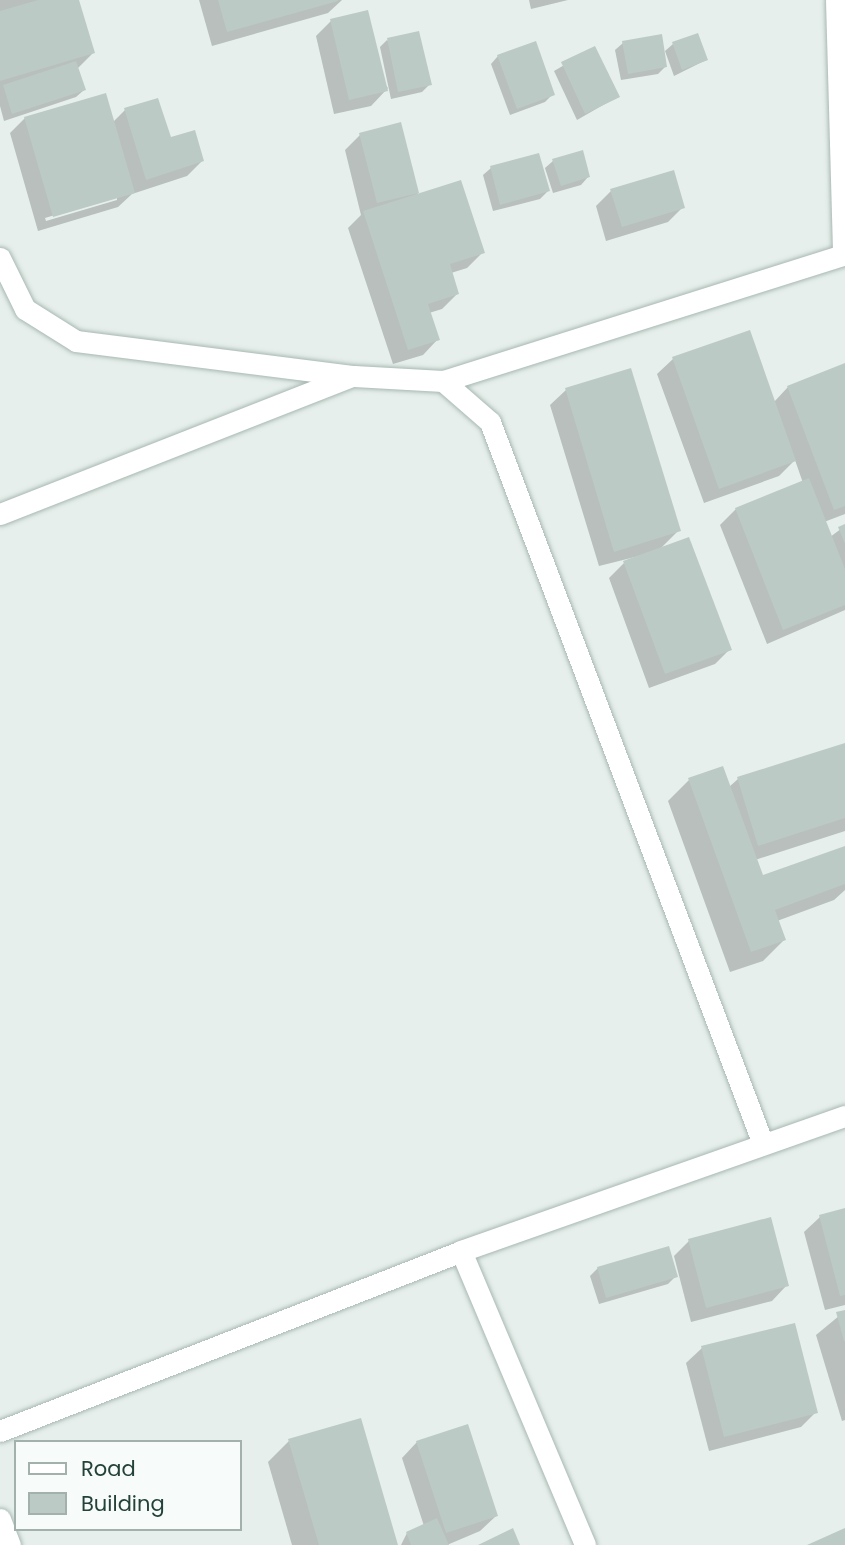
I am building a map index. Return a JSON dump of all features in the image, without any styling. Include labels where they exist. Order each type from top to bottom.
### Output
[{"type":"street","points":[[0,258],[25,309],[76,341],[354,376],[443,381],[844,254],[836,0]]},
{"type":"street","points":[[0,514],[354,376]]},
{"type":"street","points":[[443,381],[490,422],[764,1144]]},
{"type":"street","points":[[0,1431],[461,1251],[845,1116]]},
{"type":"street","points":[[461,1251],[585,1545]]},
{"type":"street","points":[[0,1518],[10,1545]]},
{"type":"building","points":[[38,0],[79,0],[95,53],[0,81],[0,11]]},
{"type":"building","points":[[218,0],[338,0],[338,1],[227,32]]},
{"type":"building","points":[[368,10],[388,91],[349,100],[330,19]]},
{"type":"building","points":[[419,31],[432,85],[398,92],[387,38]]},
{"type":"building","points":[[698,33],[708,60],[682,70],[672,42]]},
{"type":"building","points":[[662,34],[667,67],[628,74],[622,41]]},
{"type":"building","points":[[536,41],[555,95],[517,109],[497,55]]},
{"type":"building","points":[[595,46],[620,97],[585,114],[561,62]]},
{"type":"building","points":[[76,61],[86,90],[12,114],[3,85]]},
{"type":"building","points":[[106,93],[135,193],[53,217],[24,117]]},
{"type":"building","points":[[158,98],[171,137],[195,130],[204,161],[146,180],[124,108]]},
{"type":"building","points":[[401,122],[419,193],[377,203],[359,133]]},
{"type":"building","points":[[583,150],[590,177],[561,186],[552,159]]},
{"type":"building","points":[[539,153],[550,191],[500,205],[490,166]]},
{"type":"building","points":[[674,170],[685,208],[622,227],[610,189]]},
{"type":"building","points":[[461,180],[485,253],[450,264],[459,294],[428,304],[440,340],[408,350],[363,211]]},
{"type":"building","points":[[750,330],[796,461],[719,489],[672,357]]},
{"type":"building","points":[[845,363],[845,506],[834,510],[787,386]]},
{"type":"building","points":[[631,368],[681,531],[614,552],[565,388]]},
{"type":"building","points":[[809,478],[845,569],[845,605],[783,630],[735,508]]},
{"type":"building","points":[[845,524],[845,544],[838,527]]},
{"type":"building","points":[[689,537],[732,650],[665,674],[623,561]]},
{"type":"building","points":[[845,743],[845,818],[758,846],[737,777]]},
{"type":"building","points":[[723,766],[763,875],[845,846],[845,884],[775,910],[786,940],[751,952],[688,778]]},
{"type":"building","points":[[845,1208],[845,1295],[840,1296],[819,1215]]},
{"type":"building","points":[[771,1217],[789,1286],[706,1308],[688,1239]]},
{"type":"building","points":[[669,1246],[678,1277],[606,1298],[597,1267]]},
{"type":"building","points":[[845,1310],[845,1341],[844,1341],[836,1312]]},
{"type":"building","points":[[795,1323],[818,1413],[724,1437],[701,1346]]},
{"type":"building","points":[[361,1418],[398,1545],[319,1545],[288,1439]]},
{"type":"building","points":[[468,1424],[498,1516],[446,1533],[416,1441]]},
{"type":"building","points":[[437,1518],[449,1545],[411,1545],[406,1532]]},
{"type":"building","points":[[513,1528],[520,1545],[478,1545]]},
{"type":"building","points":[[845,1528],[845,1545],[807,1545]]}]
